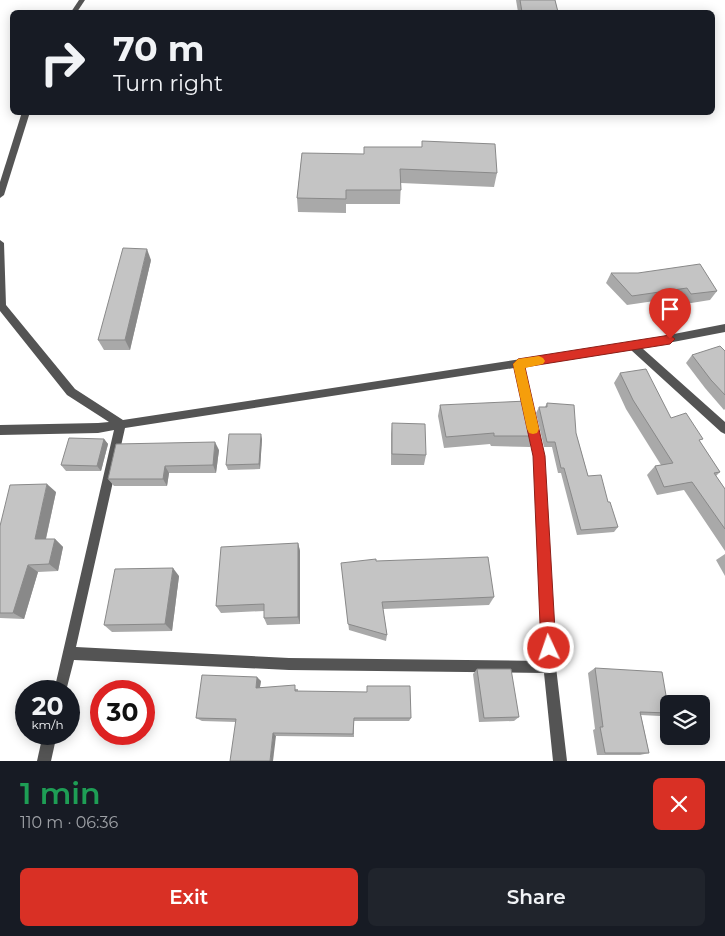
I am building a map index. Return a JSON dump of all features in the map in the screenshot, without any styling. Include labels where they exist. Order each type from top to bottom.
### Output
[{"type":"street","points":[[0,195],[25,115]]},
{"type":"street","points":[[0,243],[2,306],[71,392],[122,424]]},
{"type":"street","points":[[0,430],[98,428],[632,346],[725,328]]},
{"type":"street","points":[[632,346],[725,429]]},
{"type":"street","points":[[518,364],[539,456],[550,667],[560,761]]},
{"type":"street","points":[[63,680],[122,424]]},
{"type":"street","points":[[69,653],[289,664],[550,667]]},
{"type":"street","points":[[44,761],[48,745]]},
{"type":"building","points":[[520,0],[555,0],[558,10],[522,10]]},
{"type":"building","points":[[422,141],[495,144],[497,173],[400,169],[401,190],[346,190],[346,199],[297,198],[302,153],[364,154],[364,147],[422,147]]},
{"type":"building","points":[[123,248],[147,249],[125,340],[98,340]]},
{"type":"building","points":[[700,264],[717,291],[691,294],[687,288],[632,296],[611,273],[638,273]]},
{"type":"building","points":[[720,346],[725,351],[725,395],[692,355]]},
{"type":"building","points":[[646,369],[671,418],[686,413],[703,439],[699,440],[720,472],[714,473],[725,489],[725,529],[692,482],[664,487],[655,466],[673,463],[633,400],[620,373]]},
{"type":"building","points":[[527,401],[535,436],[494,436],[494,433],[446,437],[440,405]]},
{"type":"building","points":[[547,403],[574,405],[576,433],[588,476],[601,475],[608,502],[610,502],[618,527],[581,530],[564,468],[561,468],[555,442],[547,442],[539,407],[547,407]]},
{"type":"building","points":[[392,423],[425,424],[426,455],[392,454]]},
{"type":"building","points":[[229,434],[261,434],[259,464],[226,465]]},
{"type":"building","points":[[69,438],[104,439],[97,466],[61,465]]},
{"type":"building","points":[[215,442],[213,465],[165,466],[163,479],[108,479],[116,444]]},
{"type":"building","points":[[47,484],[35,539],[55,539],[49,564],[28,565],[13,613],[0,613],[0,526],[10,485]]},
{"type":"building","points":[[298,543],[298,617],[264,618],[264,604],[216,606],[221,547]]},
{"type":"building","points":[[488,557],[494,597],[382,602],[387,635],[348,624],[341,563],[376,559],[376,561]]},
{"type":"building","points":[[173,568],[165,624],[104,625],[115,569]]},
{"type":"building","points":[[595,668],[662,672],[666,695],[660,695],[660,713],[640,712],[649,753],[605,753],[600,727],[603,727]]},
{"type":"building","points":[[477,669],[511,669],[519,717],[484,718]]},
{"type":"building","points":[[202,675],[257,677],[256,688],[295,685],[295,691],[367,692],[367,686],[410,686],[411,718],[354,718],[353,734],[273,733],[270,761],[230,761],[236,719],[196,718]]},
{"type":"slow traffic","points":[[533,429],[518,364],[539,361]]},
{"type":"route","points":[[549,648],[539,456],[518,364],[670,339]]}]
